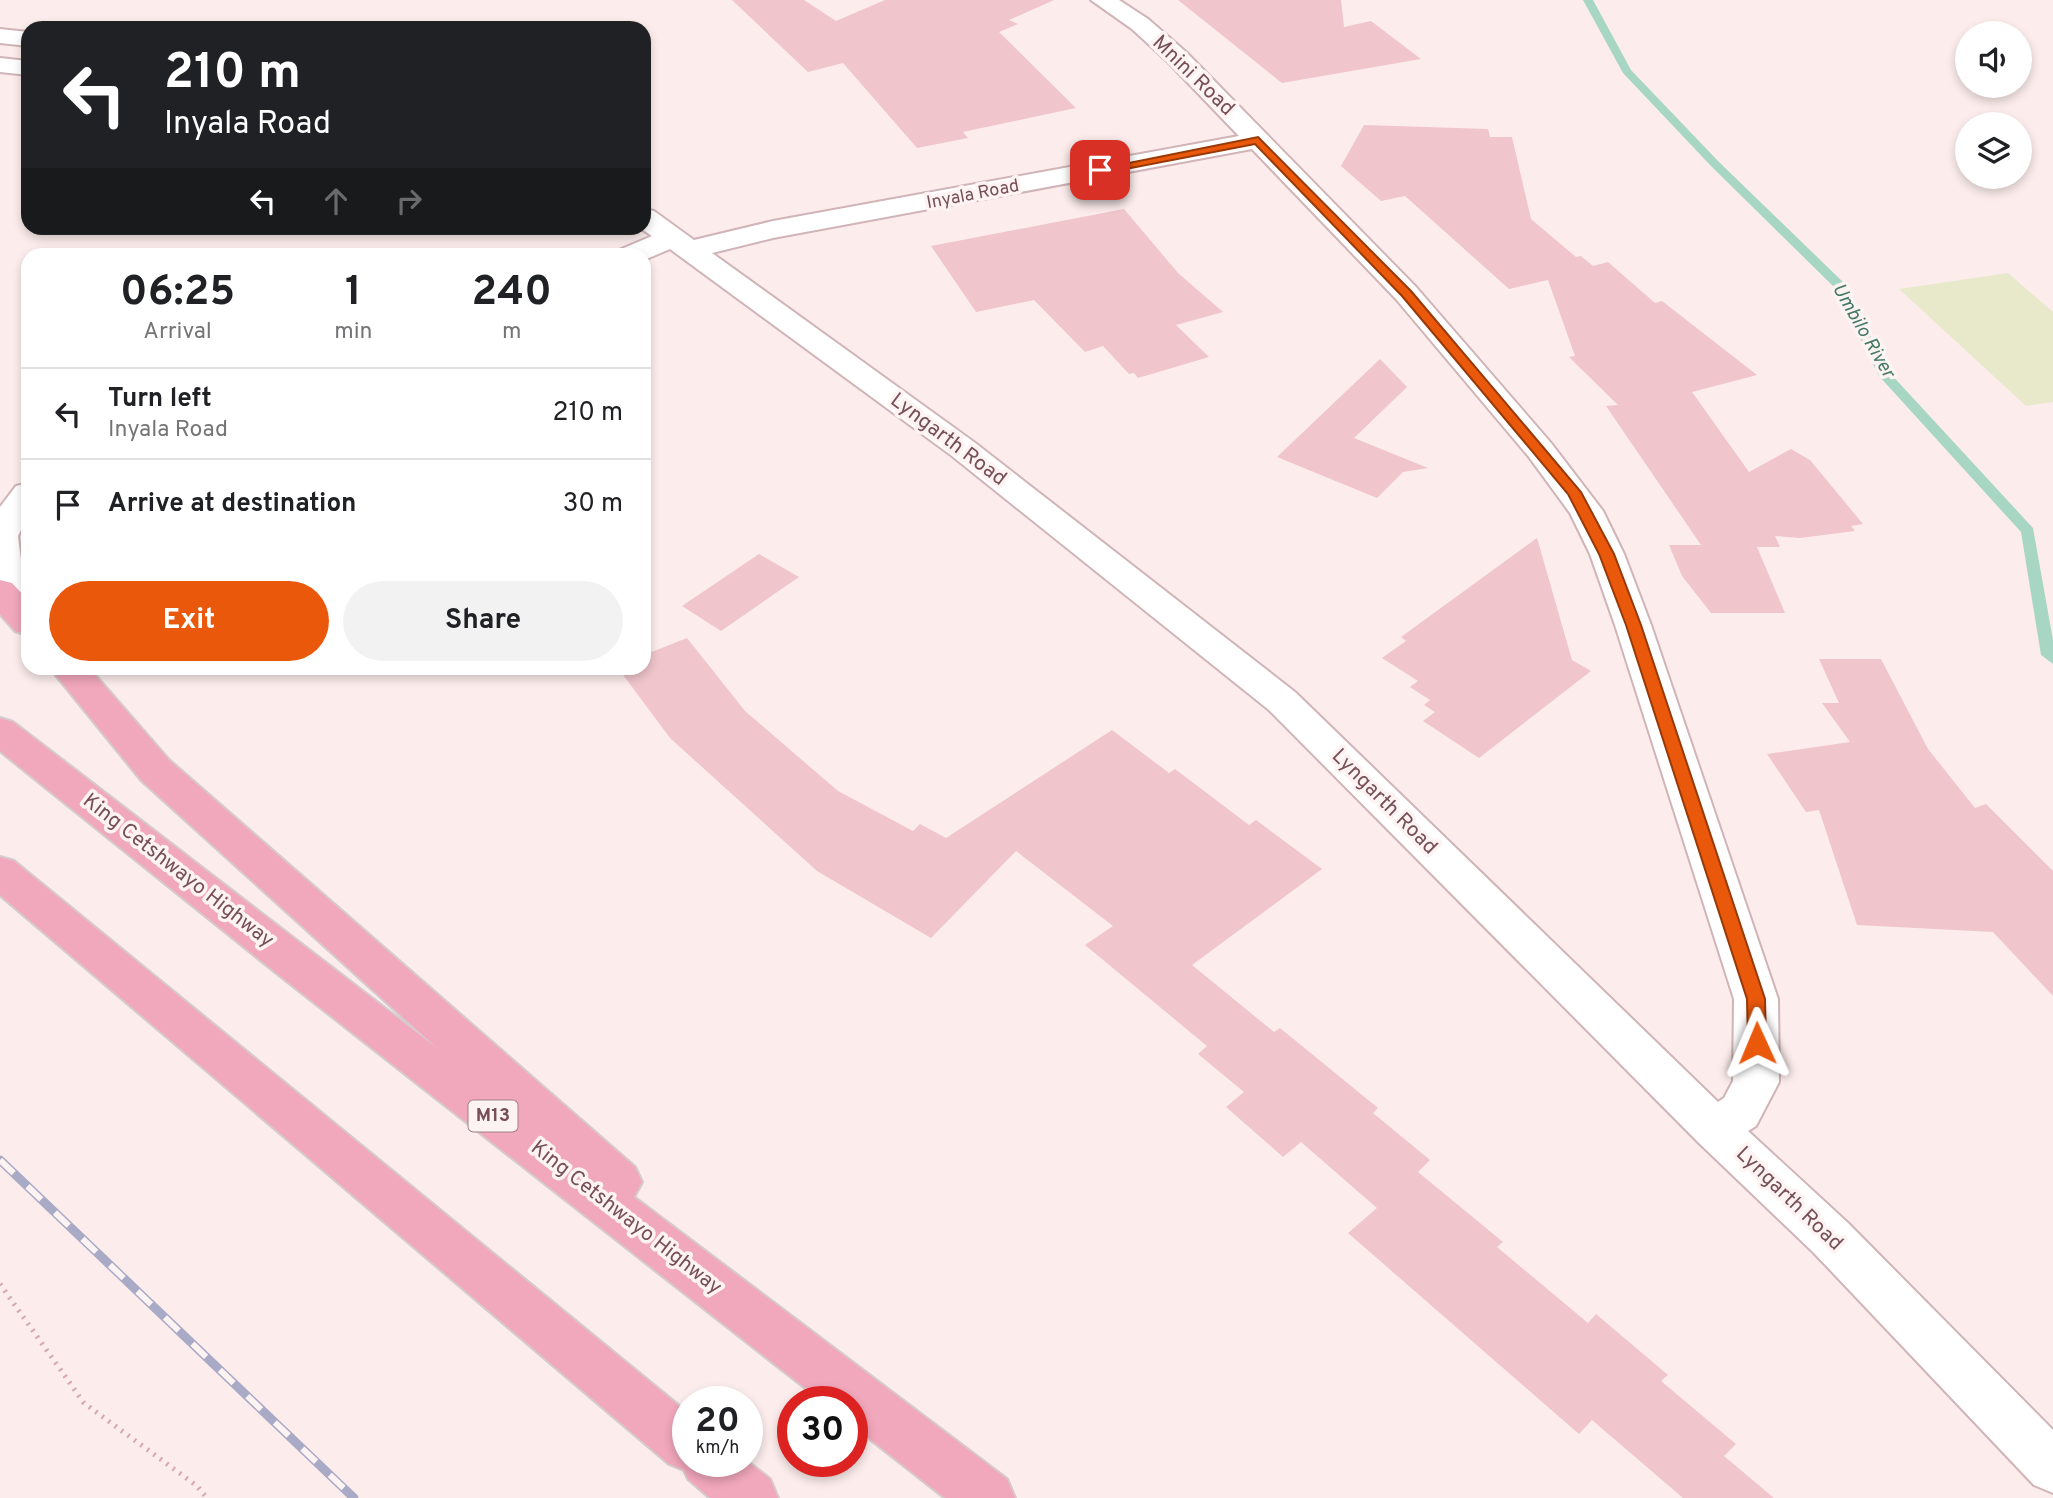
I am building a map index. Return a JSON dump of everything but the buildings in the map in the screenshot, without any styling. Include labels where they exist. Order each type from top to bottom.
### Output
[{"type":"highway","points":[[74,675],[155,770],[870,1407]]},
{"type":"highway","name":"King Cetshwayo Highway","points":[[0,731],[300,968],[988,1498]]},
{"type":"highway","points":[[0,872],[672,1433]]},
{"type":"highway","points":[[725,1477],[751,1498]]},
{"type":"street","name":"Mnini Road","points":[[1103,0],[1140,24],[1178,57],[1406,293],[1574,492],[1606,554],[1633,625],[1756,999],[1756,1082],[1740,1112],[1714,1128]]},
{"type":"street","points":[[0,36],[21,38]]},
{"type":"street","points":[[0,65],[21,67]]},
{"type":"street","name":"Inyala Road","points":[[644,248],[668,235],[763,231],[1258,140]]},
{"type":"street","name":"Lyngarth Road","points":[[668,235],[962,449],[1282,701],[1714,1128],[1831,1238],[2053,1467]]},
{"type":"street","points":[[0,487],[21,485]]},
{"type":"street","points":[[12,604],[1,536],[3,526],[21,502]]},
{"type":"path","points":[[0,1284],[84,1404],[197,1486],[207,1498]]},
{"type":"green space","points":[[2008,273],[2053,312],[2053,402],[2026,406],[1899,289]]},
{"type":"waterway","name":"Umbilo River","points":[[1588,0],[1627,71],[1715,164],[1839,285],[1883,373],[2028,531],[2048,655],[2053,659]]},
{"type":"railway","points":[[0,1160],[354,1498]]},
{"type":"route","points":[[1100,170],[1258,140],[1406,293],[1574,492],[1606,554],[1633,625],[1756,999],[1757,1043]]}]
